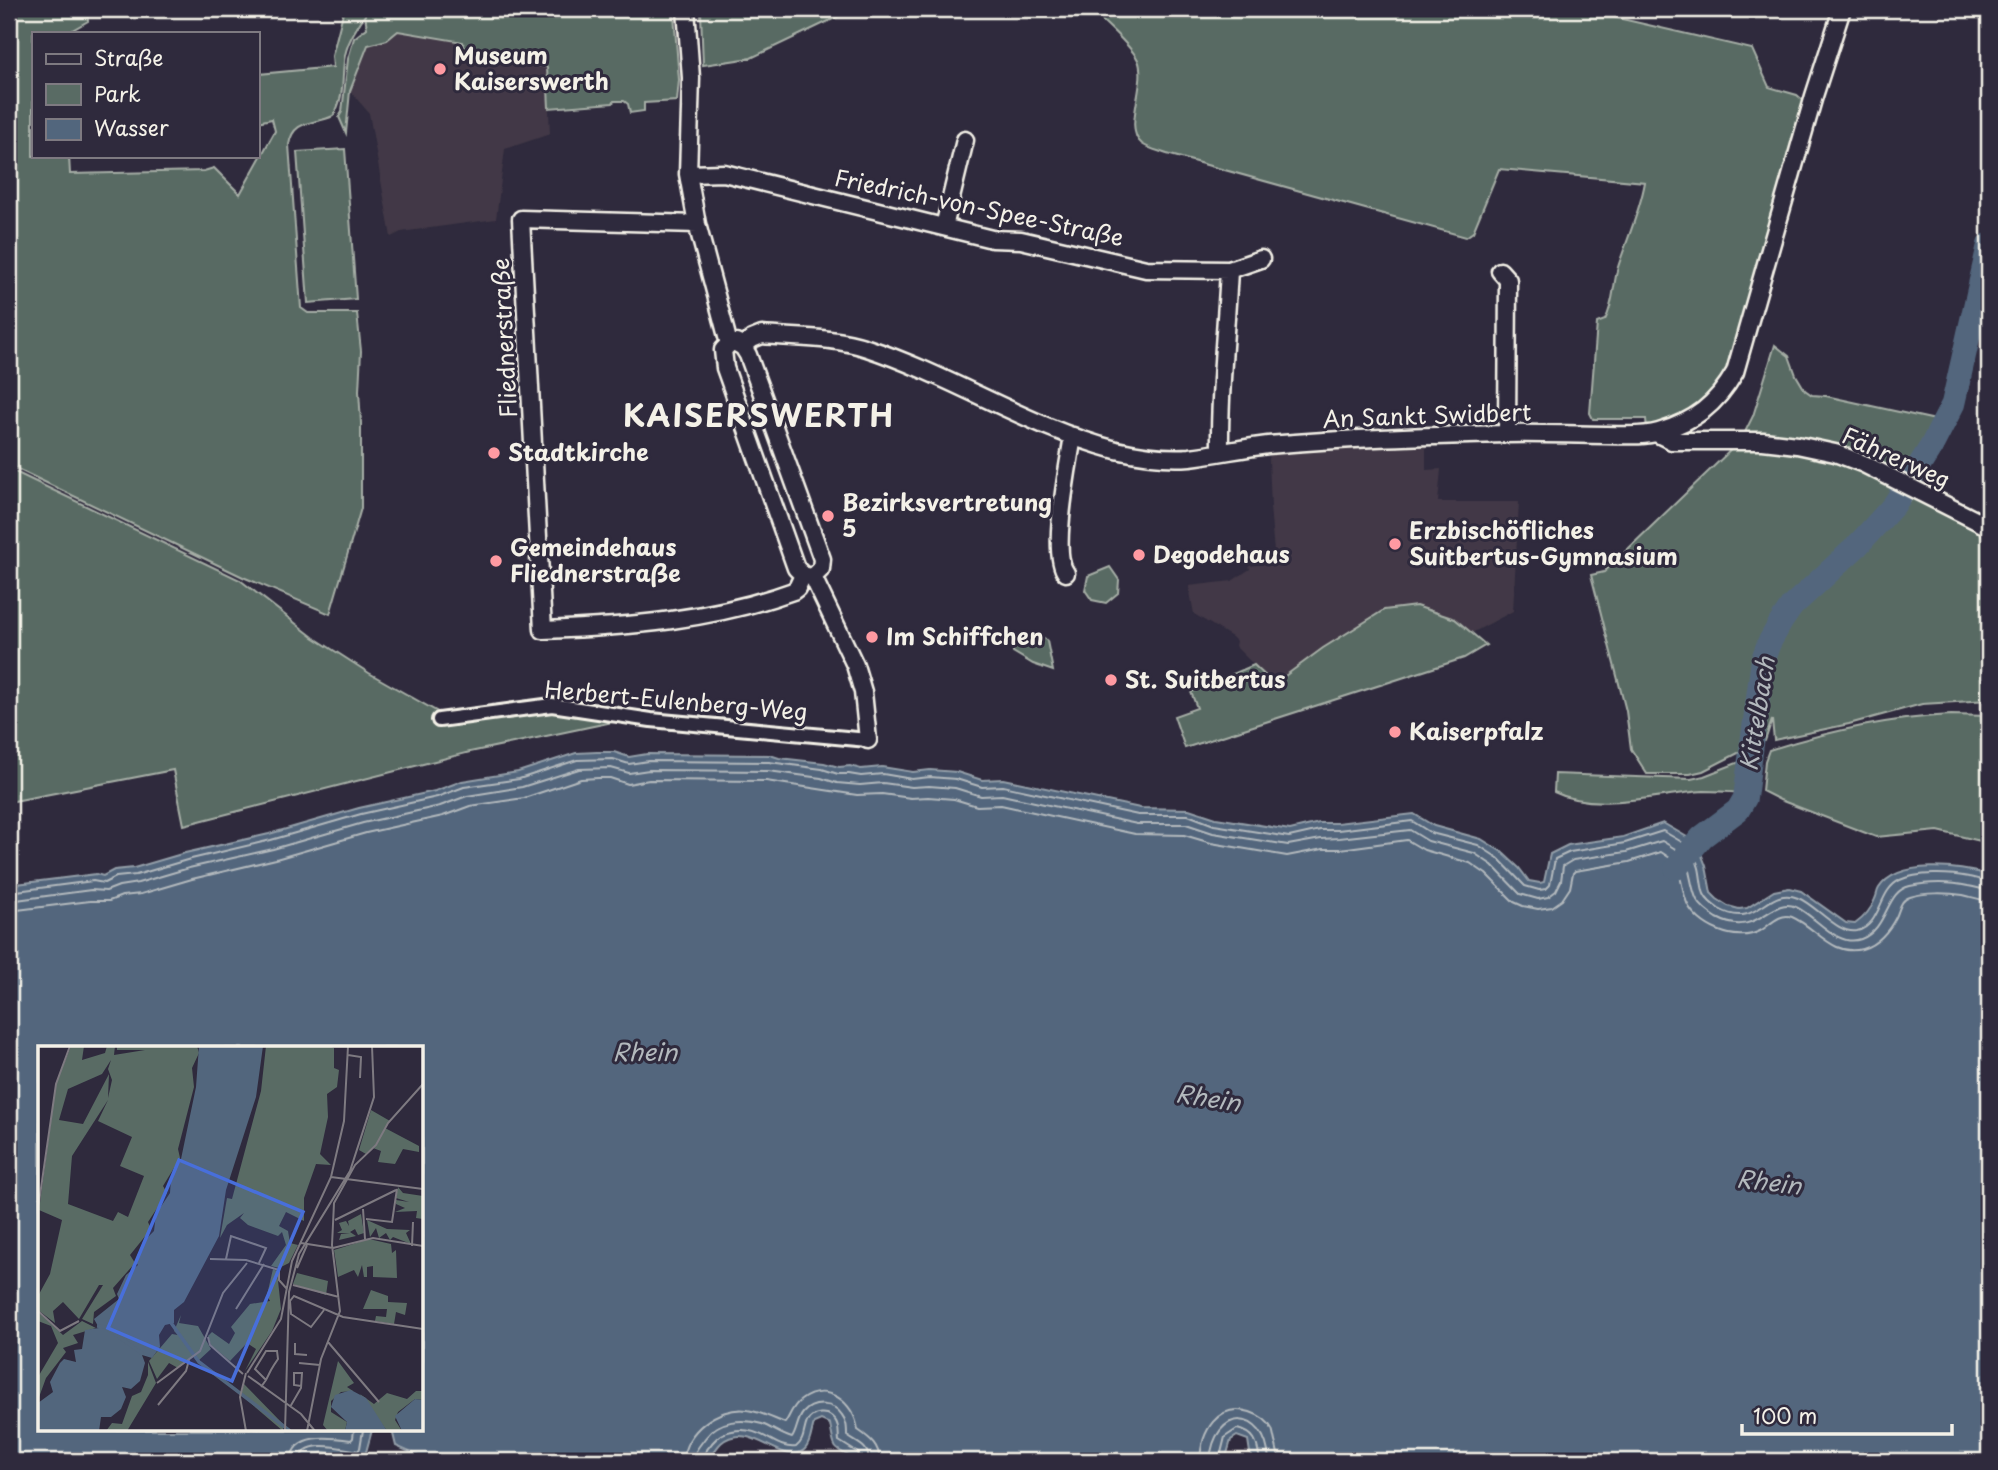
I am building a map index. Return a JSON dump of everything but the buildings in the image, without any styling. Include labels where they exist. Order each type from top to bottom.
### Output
[{"type":"street","name":"An Sankt Swidbert","points":[[736,345],[762,335],[842,342],[865,347],[1073,436],[1117,450],[1157,456],[1188,457],[1266,445],[1339,440],[1507,434],[1656,433],[1690,420],[1712,405],[1735,372],[1814,96],[1842,9]]},
{"type":"street","points":[[687,13],[692,101],[688,174],[697,224],[736,345],[748,355],[822,559],[821,569],[808,576]]},
{"type":"street","points":[[944,227],[965,140]]},
{"type":"street","name":"Friedrich-von-Spee-Straße","points":[[688,174],[724,173],[992,239],[1021,240],[1146,269],[1229,270],[1261,259]]},
{"type":"street","name":"Fliednerstraße","points":[[697,224],[521,219],[543,630],[624,626],[697,617],[736,609],[793,591],[808,576]]},
{"type":"street","points":[[1220,452],[1220,388],[1229,270]]},
{"type":"street","points":[[1500,271],[1508,280],[1507,434]]},
{"type":"street","points":[[736,345],[723,350],[724,368],[796,568],[808,576],[855,665],[863,692],[868,740]]},
{"type":"street","name":"Fährerweg","points":[[1656,433],[1672,441],[1737,440],[1797,445],[1844,457],[1986,523]]},
{"type":"street","points":[[1066,573],[1059,555],[1060,527],[1073,436]]},
{"type":"street","name":"Herbert-Eulenberg-Weg","points":[[439,720],[552,705],[651,720],[868,740]]},
{"type":"shaded area","points":[[398,31],[463,42],[465,53],[547,68],[550,134],[505,149],[496,219],[401,232],[391,237],[369,113],[350,91],[350,65],[355,43]]},
{"type":"shaded area","name":"Erzbischöfliches Suitbertus-Gymnasium","points":[[1424,441],[1426,470],[1441,469],[1438,502],[1519,502],[1513,611],[1472,633],[1455,619],[1369,619],[1273,684],[1235,646],[1236,641],[1232,637],[1194,614],[1189,586],[1232,581],[1250,569],[1249,566],[1275,563],[1270,507],[1271,450]]},
{"type":"green space","points":[[9,9],[87,9],[88,21],[69,32],[32,32],[32,158],[69,158],[70,174],[204,171],[214,168],[240,194],[275,131],[272,119],[259,122],[259,74],[333,67],[332,56],[344,9],[662,9],[674,14],[679,80],[677,101],[644,103],[644,111],[630,113],[628,104],[624,101],[549,108],[547,67],[465,53],[463,42],[398,31],[387,40],[368,45],[350,91],[346,133],[339,117],[342,112],[348,59],[354,38],[367,28],[365,15],[347,49],[337,110],[333,116],[300,126],[291,136],[289,145],[301,308],[308,313],[357,313],[361,351],[361,508],[330,614],[243,577],[9,465]]},
{"type":"green space","points":[[711,9],[854,9],[751,58],[703,65],[701,13]]},
{"type":"green space","points":[[1090,9],[1579,9],[1752,49],[1769,87],[1797,95],[1804,101],[1728,368],[1720,381],[1694,407],[1647,429],[1646,419],[1593,419],[1590,413],[1597,323],[1605,320],[1608,314],[1618,267],[1645,182],[1499,169],[1473,232],[1466,237],[1167,154],[1145,146],[1136,137],[1134,127],[1140,81],[1138,60],[1123,40]]},
{"type":"green space","points":[[345,149],[356,299],[308,303],[297,152]]},
{"type":"green space","points":[[1775,345],[1789,356],[1796,375],[1805,390],[1812,395],[1940,421],[1927,447],[1906,476],[1896,471],[1894,473],[1743,436],[1753,416]]},
{"type":"green space","points":[[1737,444],[1833,457],[1904,487],[1893,503],[1792,601],[1766,639],[1758,659],[1748,748],[1703,771],[1690,774],[1647,774],[1631,749],[1626,711],[1591,575],[1604,572]]},
{"type":"green space","points":[[9,469],[240,580],[313,637],[369,673],[452,720],[550,709],[613,715],[617,721],[470,752],[184,825],[173,770],[9,802]]},
{"type":"green space","points":[[1915,496],[1989,533],[1989,700],[1922,704],[1849,724],[1774,740],[1772,720],[1765,741],[1757,743],[1767,662],[1772,648],[1795,609]]},
{"type":"green space","points":[[1110,567],[1119,580],[1118,593],[1106,603],[1092,600],[1085,590],[1088,576]]},
{"type":"green space","points":[[1416,606],[1455,619],[1486,645],[1464,658],[1185,748],[1174,716],[1197,708],[1191,692],[1254,665],[1274,684],[1323,648],[1384,610]]},
{"type":"green space","points":[[1044,638],[1047,641],[1053,671],[1033,664],[1013,652],[1014,645]]},
{"type":"green space","points":[[1951,715],[1989,716],[1989,843],[1938,831],[1876,837],[1762,791],[1769,750],[1859,726]]},
{"type":"green space","points":[[1747,759],[1743,793],[1704,791],[1608,802],[1571,798],[1554,792],[1555,774],[1691,779]]},
{"type":"water","name":"Rhein","points":[[614,752],[629,757],[647,754],[770,755],[861,769],[882,767],[913,772],[957,772],[982,780],[1003,779],[1140,808],[1189,809],[1216,818],[1290,830],[1319,823],[1414,814],[1434,826],[1481,839],[1502,852],[1529,881],[1540,883],[1544,882],[1550,854],[1568,845],[1623,837],[1663,823],[1697,843],[1706,866],[1711,893],[1728,906],[1747,908],[1774,891],[1789,888],[1801,891],[1846,923],[1855,924],[1870,910],[1879,888],[1888,878],[1901,872],[1931,867],[1962,869],[1989,875],[1989,1461],[1254,1461],[1248,1440],[1237,1436],[1231,1440],[1225,1461],[859,1461],[836,1448],[830,1424],[821,1420],[814,1423],[807,1447],[797,1454],[777,1450],[744,1436],[732,1437],[721,1443],[708,1461],[430,1461],[396,1446],[392,1432],[424,1432],[424,1046],[38,1046],[38,1432],[371,1432],[366,1452],[360,1460],[324,1452],[300,1461],[9,1461],[9,885],[96,874],[103,876],[114,870],[134,868],[269,834],[359,808],[435,791],[462,781],[518,772],[576,753]]},
{"type":"waterway","name":"Kittelbach","points":[[1676,868],[1702,837],[1738,810],[1745,798],[1763,659],[1781,622],[1792,606],[1857,546],[1894,505],[1931,447],[1953,404],[1989,245]]},
{"type":"place","name":"Museum Kaiserswerth","points":[[440,69]]},
{"type":"place","name":"Stadtkirche","points":[[494,453]]},
{"type":"place","name":"Bezirksvertretung 5","points":[[828,516]]},
{"type":"place","name":"Erzbischöfliches Suitbertus-Gymnasium","points":[[1395,544]]},
{"type":"place","name":"Degodehaus","points":[[1139,555]]},
{"type":"place","name":"Gemeindehaus Fliednerstraße","points":[[496,561]]},
{"type":"place","name":"Im Schiffchen","points":[[872,637]]},
{"type":"place","name":"St. Suitbertus","points":[[1111,680]]},
{"type":"place","name":"Kaiserpfalz","points":[[1395,732]]},
{"type":"district","name":"KAISERSWERTH","points":[[759,417]]}]
